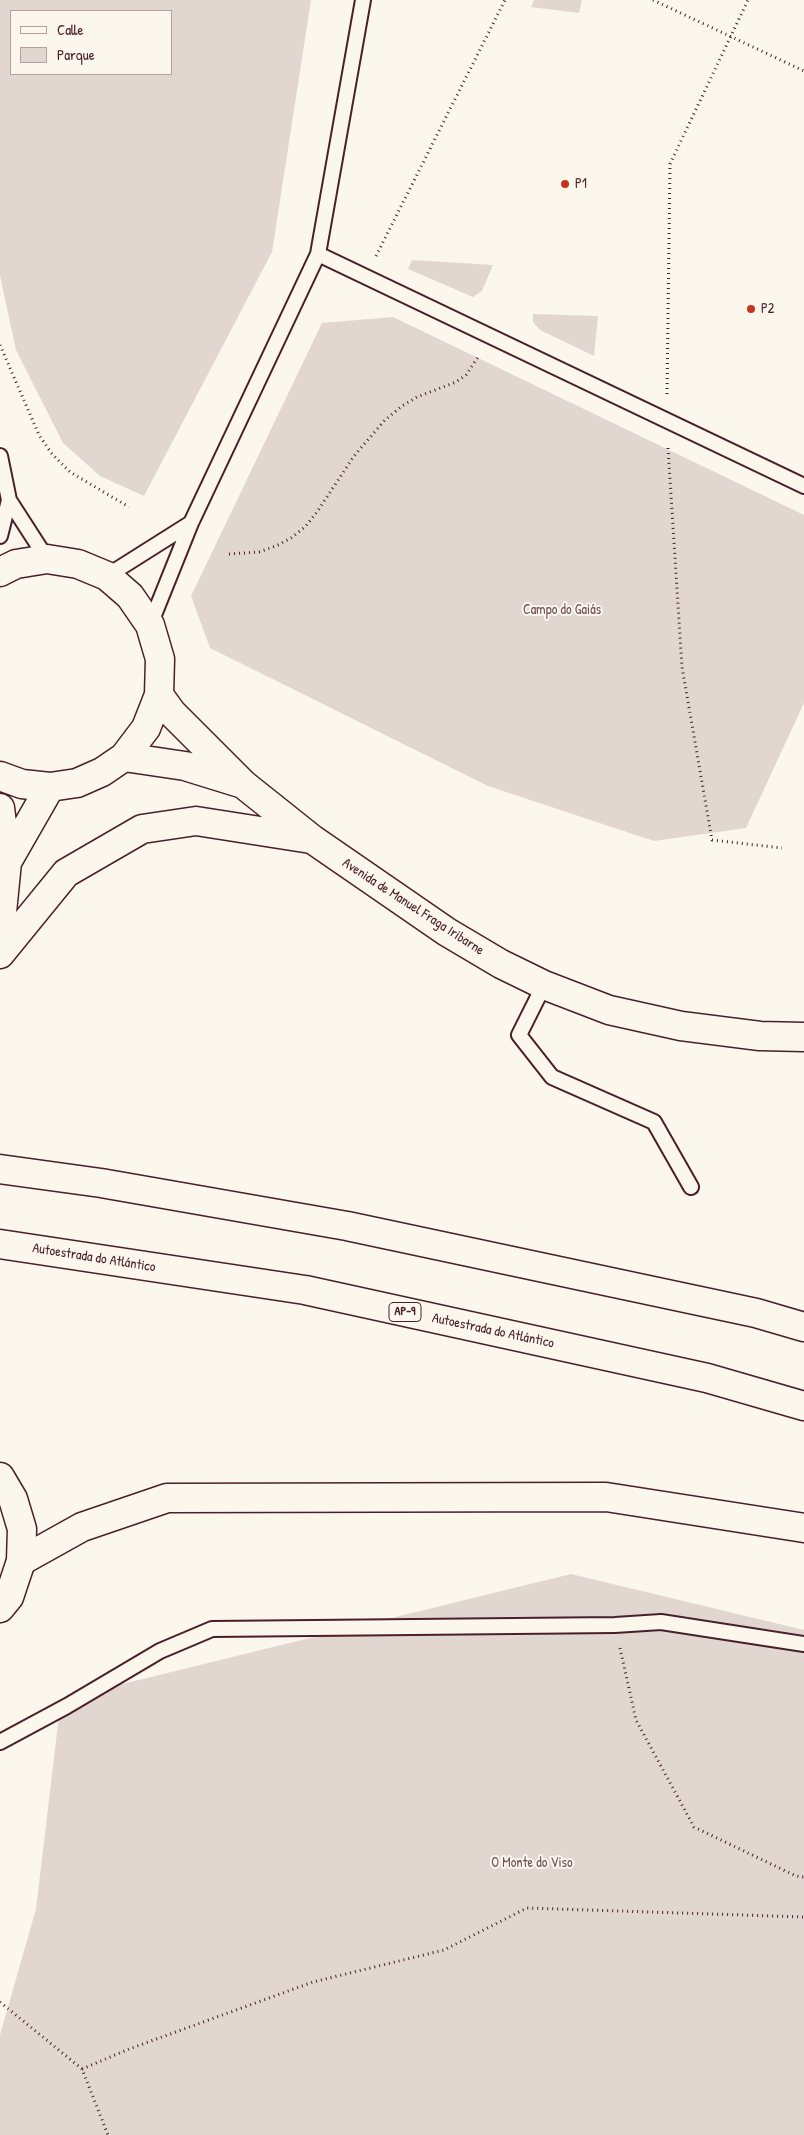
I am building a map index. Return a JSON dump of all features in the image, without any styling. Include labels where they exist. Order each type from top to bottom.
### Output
[{"type":"main road","points":[[0,572],[16,564],[47,559],[78,564],[107,576],[130,596],[150,625],[160,659],[159,694],[146,728],[124,756],[102,772],[77,783],[50,787],[22,784],[0,776]]},
{"type":"main road","name":"Avenida de Manuel Fraga Iribarne","points":[[159,694],[172,713],[243,784],[312,839],[447,932],[501,964],[544,985],[609,1010],[681,1026],[760,1036],[804,1037]]},
{"type":"main road","name":"Avenida de Manuel Fraga Iribarne","points":[[124,756],[185,766],[243,784]]},
{"type":"main road","points":[[7,862],[50,787]]},
{"type":"main road","points":[[0,808],[7,862],[0,932]]},
{"type":"main road","points":[[0,954],[66,873],[142,829],[196,821],[312,839]]},
{"type":"main road","points":[[0,1169],[101,1183],[347,1226],[756,1313],[804,1327]]},
{"type":"main road","name":"Autoestrada do Atlántico","points":[[0,1244],[305,1290],[707,1378],[804,1406]]},
{"type":"main road","points":[[0,1477],[14,1499],[22,1529],[21,1561],[9,1596],[0,1608]]},
{"type":"main road","points":[[21,1561],[82,1527],[167,1498],[606,1497],[804,1528]]},
{"type":"lane","points":[[150,625],[191,523],[318,254],[363,0]]},
{"type":"lane","points":[[318,254],[804,486]]},
{"type":"lane","points":[[0,456],[9,500],[47,559]]},
{"type":"lane","points":[[0,536],[9,500]]},
{"type":"lane","points":[[107,576],[191,523]]},
{"type":"lane","points":[[544,985],[519,1035],[552,1077],[654,1122],[691,1187]]},
{"type":"lane","points":[[0,1742],[67,1706],[160,1651],[212,1629],[615,1625],[661,1622],[804,1644]]},
{"type":"path","points":[[366,277],[506,0]]},
{"type":"path","points":[[653,0],[804,71]]},
{"type":"path","points":[[748,0],[670,164],[667,421],[682,667],[712,840],[782,848]]},
{"type":"path","points":[[229,554],[259,552],[276,546],[305,527],[354,456],[385,420],[417,397],[456,382],[466,375],[474,366],[490,336]]},
{"type":"path","points":[[0,346],[40,435],[52,454],[70,472],[129,508]]},
{"type":"path","points":[[615,1625],[636,1720],[694,1827],[796,1876],[804,1877]]},
{"type":"path","points":[[82,2068],[313,1982],[444,1950],[527,1908],[804,1917]]},
{"type":"path","points":[[0,2002],[82,2068],[108,2135]]},
{"type":"green space","points":[[0,0],[311,0],[272,252],[144,496],[100,476],[63,443],[16,350],[0,276]]},
{"type":"green space","points":[[534,0],[582,0],[579,13],[531,7]]},
{"type":"green space","points":[[412,260],[493,265],[482,291],[473,297],[408,269]]},
{"type":"green space","points":[[533,314],[598,316],[594,356],[540,330],[533,322]]},
{"type":"green space","name":"Campo do Gaiás","points":[[393,317],[804,515],[804,703],[746,828],[654,841],[488,786],[210,648],[191,596],[322,323]]},
{"type":"green space","name":"O Monte do Viso","points":[[571,1574],[804,1630],[804,2135],[0,2135],[0,2035],[36,1909],[61,1699]]},
{"type":"place","name":"P1","points":[[565,184]]},
{"type":"place","name":"P2","points":[[751,309]]}]
